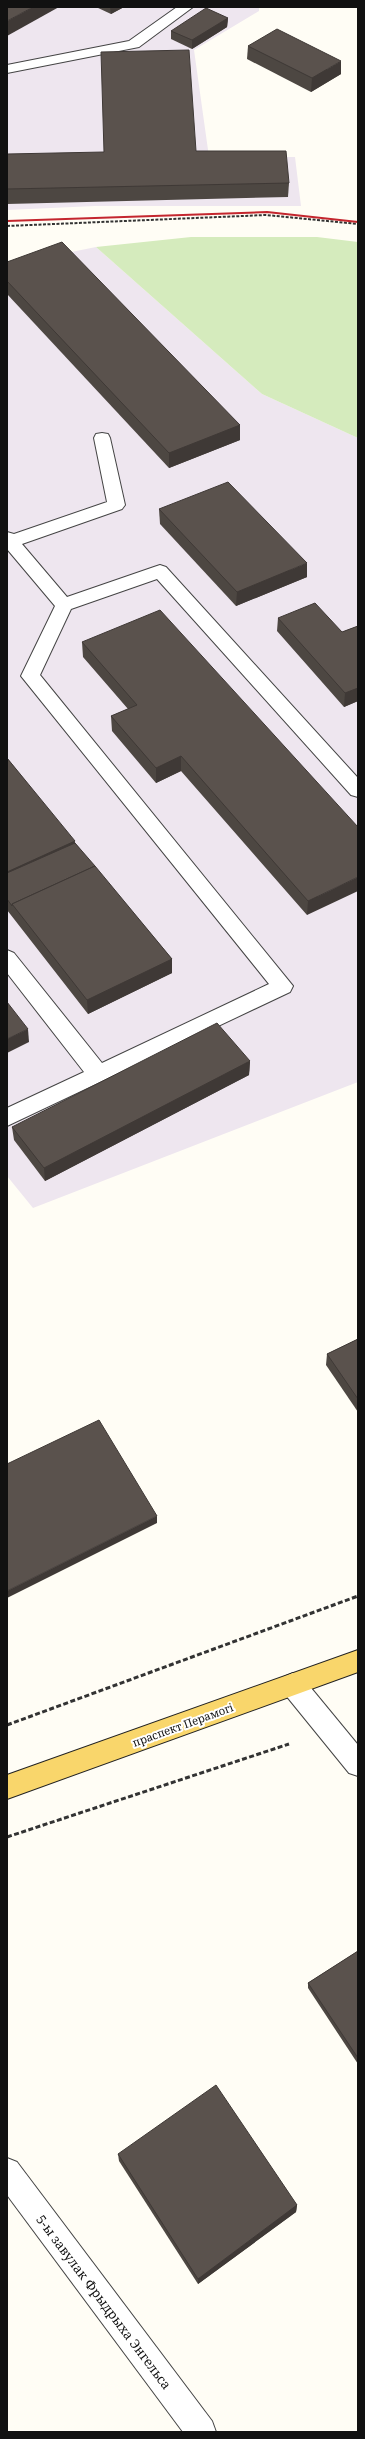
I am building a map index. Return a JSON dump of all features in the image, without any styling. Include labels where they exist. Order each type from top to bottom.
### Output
[{"type":"main road","name":"праспект Перамогі","points":[[7,1787],[358,1661]]},
{"type":"street","points":[[7,69],[134,44],[186,7]]},
{"type":"street","points":[[64,605],[8,540],[116,505],[102,438]]},
{"type":"street","points":[[7,1118],[283,986],[30,676],[64,605],[160,571],[358,790]]},
{"type":"street","points":[[7,958],[98,1074]]},
{"type":"street","points":[[293,1685],[358,1764]]},
{"type":"street","name":"5-ы завулак Фрыдрыха Энгельса","points":[[7,2172],[201,2432]]},
{"type":"path","points":[[7,226],[266,215],[358,224]]},
{"type":"path","points":[[7,1725],[358,1596]]},
{"type":"path","points":[[7,1837],[331,1731]]},
{"type":"shaded area","points":[[7,7],[259,7],[259,11],[194,50],[209,157],[295,157],[301,206],[95,206],[7,210]]},
{"type":"shaded area","points":[[96,247],[262,394],[358,438],[358,1082],[33,1208],[7,1176],[7,265]]},
{"type":"green space","points":[[191,237],[317,237],[358,242],[358,438],[262,394],[96,247]]},
{"type":"building","points":[[7,7],[33,7],[7,21]]},
{"type":"building","points":[[206,8],[228,18],[192,40],[171,31]]},
{"type":"building","points":[[277,29],[341,61],[312,78],[248,46]]},
{"type":"building","points":[[189,50],[196,151],[286,151],[289,183],[7,189],[7,154],[104,152],[101,52]]},
{"type":"building","points":[[62,242],[240,425],[169,453],[7,281],[7,262]]},
{"type":"building","points":[[228,482],[307,563],[237,592],[159,509]]},
{"type":"building","points":[[315,603],[342,632],[358,626],[358,688],[345,693],[278,618]]},
{"type":"building","points":[[160,610],[358,827],[358,877],[308,901],[181,756],[156,768],[111,716],[137,705],[82,642]]},
{"type":"building","points":[[7,758],[75,841],[7,872]]},
{"type":"building","points":[[75,843],[95,866],[12,904],[12,906],[7,899],[7,873]]},
{"type":"building","points":[[95,866],[172,959],[87,1000],[12,904]]},
{"type":"building","points":[[7,1002],[28,1029],[7,1039]]},
{"type":"building","points":[[217,1023],[250,1061],[44,1168],[12,1127]]},
{"type":"building","points":[[358,1339],[358,1399],[327,1354]]},
{"type":"building","points":[[99,1420],[157,1516],[7,1591],[7,1464]]},
{"type":"building","points":[[358,1951],[358,2058],[308,1983]]},
{"type":"building","points":[[216,2085],[297,2205],[198,2279],[118,2154]]},
{"type":"railway","points":[[7,221],[267,212],[358,222]]}]
